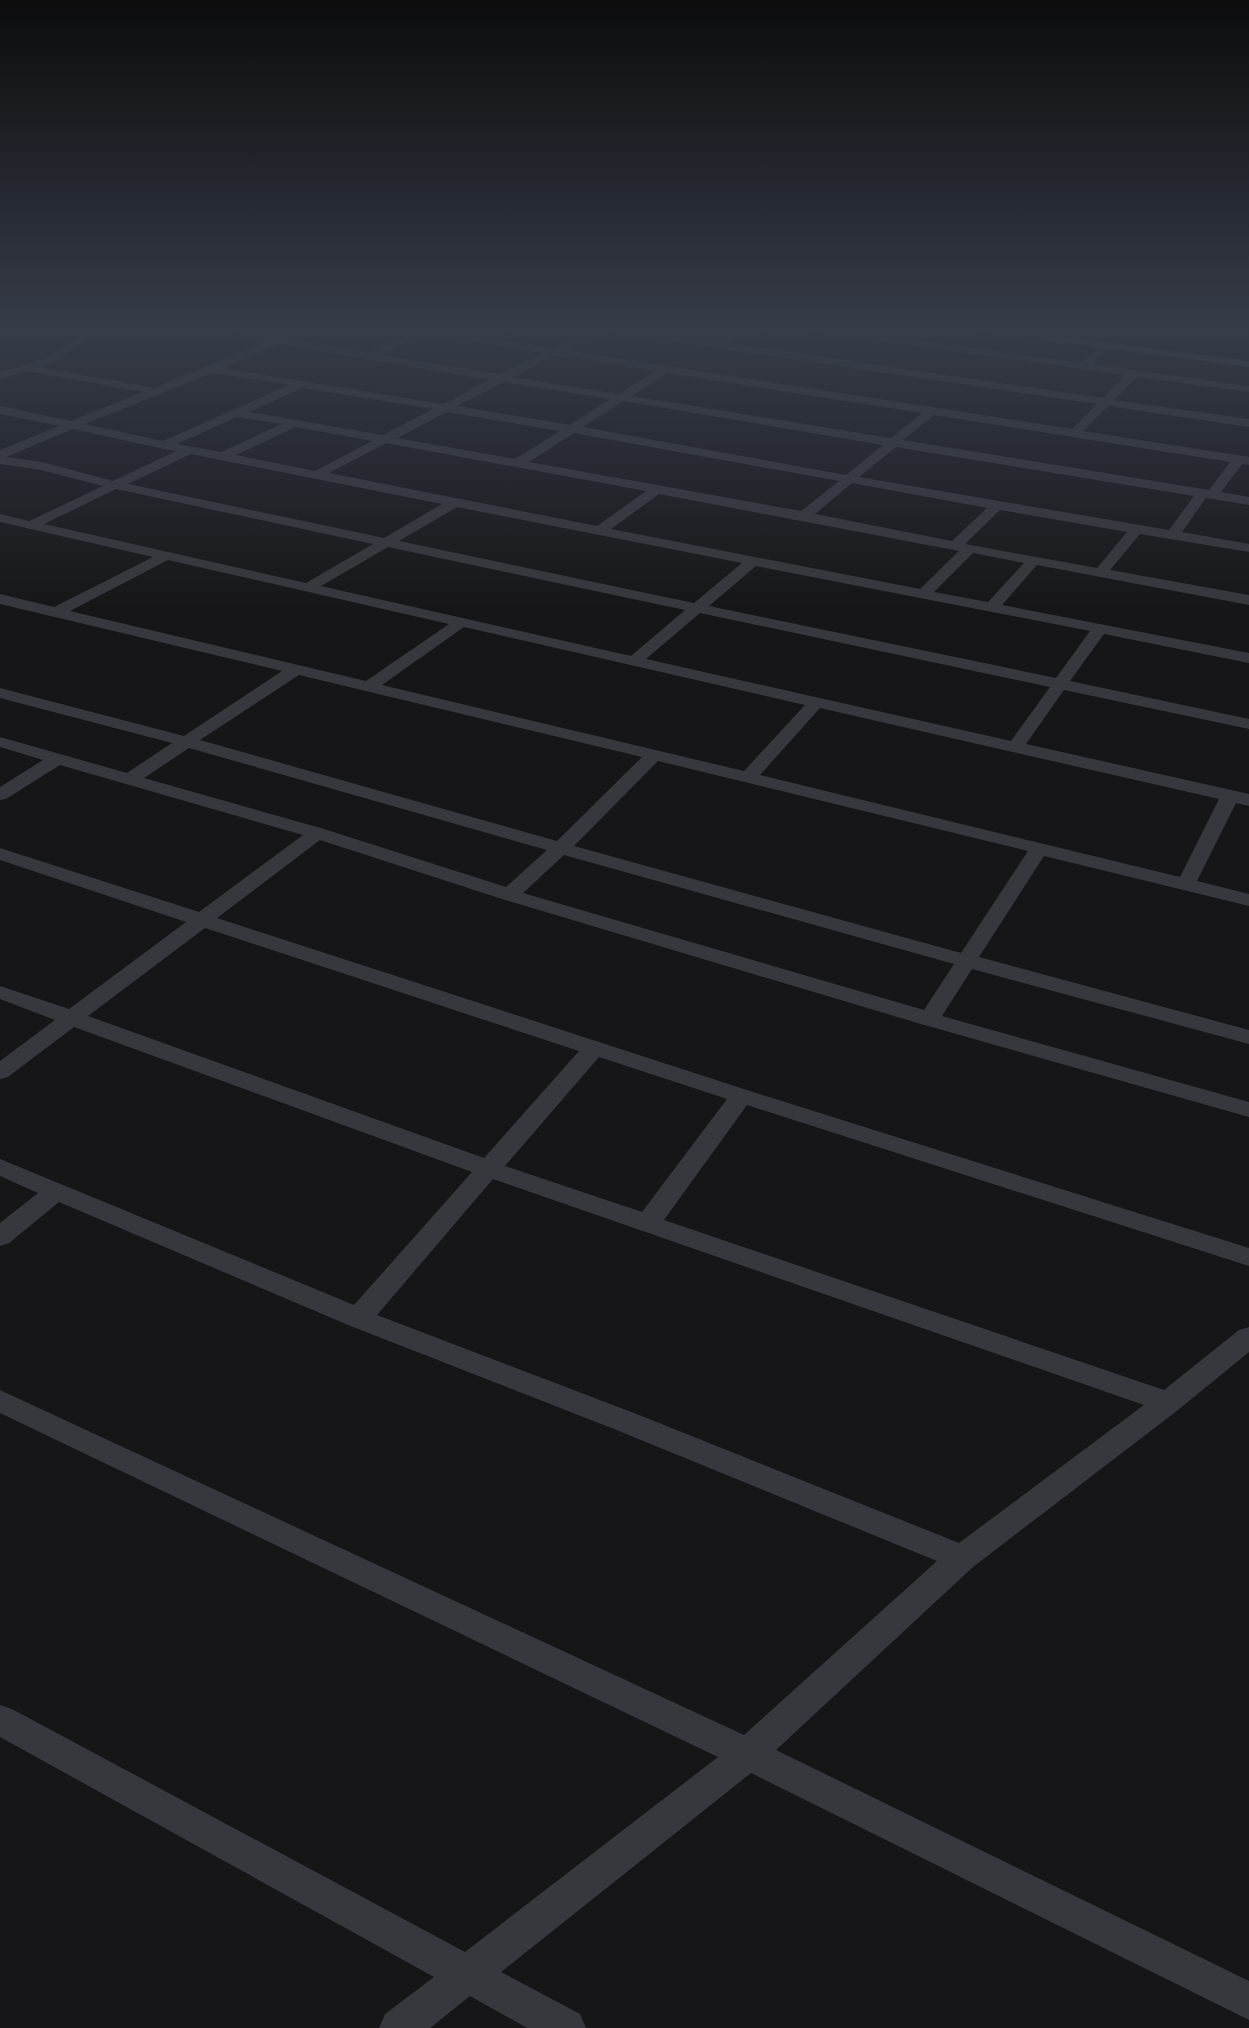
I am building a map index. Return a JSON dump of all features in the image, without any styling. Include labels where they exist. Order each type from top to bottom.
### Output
[{"type":"street","points":[[56,422],[189,450],[318,474],[1249,658]]},
{"type":"street","points":[[0,455],[80,422]]},
{"type":"street","points":[[164,445],[217,422]]},
{"type":"street","points":[[287,422],[804,516],[1249,600]]},
{"type":"street","points":[[318,474],[417,422]]},
{"type":"street","points":[[529,422],[996,506],[1249,548]]},
{"type":"street","points":[[518,463],[583,422]]},
{"type":"street","points":[[767,422],[1249,500]]},
{"type":"street","points":[[804,516],[919,422]]},
{"type":"street","points":[[1008,422],[1244,460]]},
{"type":"street","points":[[1075,432],[1086,422]]},
{"type":"street","points":[[1236,422],[1249,424]]},
{"type":"street","points":[[224,456],[295,423]]},
{"type":"street","points":[[31,525],[189,450]]},
{"type":"street","points":[[0,460],[42,466],[114,485],[1249,724]]},
{"type":"street","points":[[1173,535],[1208,494],[1244,460]]},
{"type":"street","points":[[600,530],[657,489]]},
{"type":"street","points":[[309,587],[455,502]]},
{"type":"street","points":[[923,594],[996,506]]},
{"type":"street","points":[[0,518],[635,660],[816,703],[1249,800]]},
{"type":"street","points":[[1102,572],[1137,529]]},
{"type":"street","points":[[56,612],[167,555]]},
{"type":"street","points":[[635,660],[754,560]]},
{"type":"street","points":[[991,608],[1034,560]]},
{"type":"street","points":[[3,602],[56,612],[748,777],[1249,900]]},
{"type":"street","points":[[368,687],[462,622]]},
{"type":"street","points":[[1015,748],[1100,628]]},
{"type":"street","points":[[130,779],[295,670]]},
{"type":"street","points":[[0,693],[187,742],[744,900],[1249,1037]]},
{"type":"street","points":[[748,777],[816,703]]},
{"type":"street","points":[[0,742],[317,833],[509,895],[929,1019],[1249,1110]]},
{"type":"street","points":[[509,895],[561,848],[654,755]]},
{"type":"street","points":[[0,795],[58,758]]},
{"type":"street","points":[[1186,884],[1230,796]]},
{"type":"street","points":[[0,1072],[317,833]]},
{"type":"street","points":[[929,1019],[1039,849]]},
{"type":"street","points":[[4,859],[203,920],[742,1096],[1249,1257]]},
{"type":"street","points":[[0,992],[490,1169],[1168,1402]]},
{"type":"street","points":[[358,1318],[490,1169],[594,1048]]},
{"type":"street","points":[[647,1224],[742,1096]]},
{"type":"street","points":[[0,1167],[358,1318],[624,1421],[962,1558]]},
{"type":"street","points":[[0,1237],[56,1191]]},
{"type":"street","points":[[399,2028],[748,1754],[962,1558],[1168,1402],[1249,1337]]},
{"type":"street","points":[[0,1401],[748,1754],[1249,2001]]},
{"type":"street","points":[[0,1720],[468,1973],[566,2028]]}]
